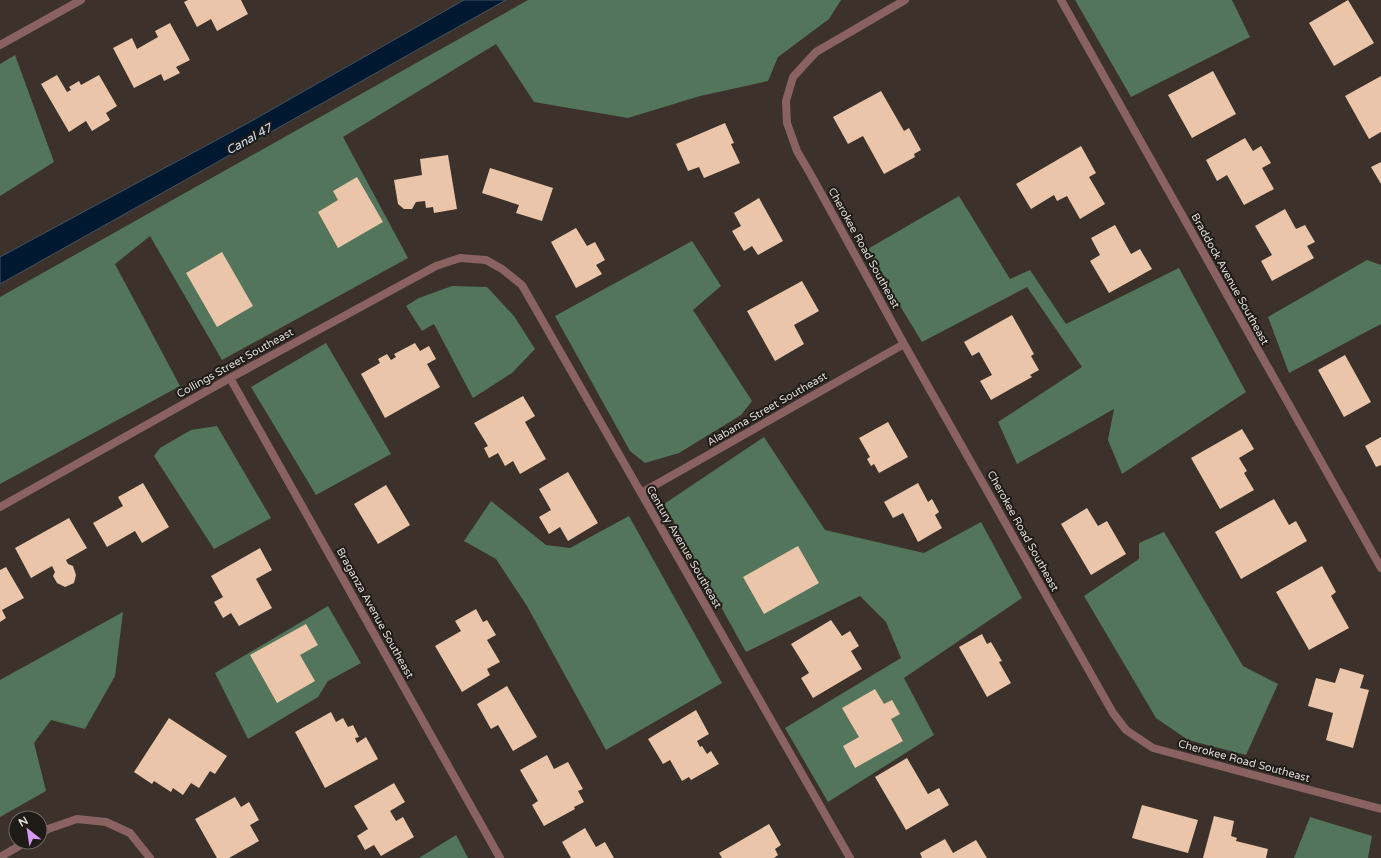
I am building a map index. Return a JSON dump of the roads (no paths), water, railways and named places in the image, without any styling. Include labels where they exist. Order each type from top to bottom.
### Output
[{"type":"street","points":[[0,45],[81,0]]},
{"type":"street","points":[[886,0],[890,8]]},
{"type":"street","name":"Cherokee Road Southeast","points":[[905,0],[816,52],[793,77],[786,101],[787,123],[798,151],[904,344],[1113,713],[1126,730],[1153,748],[1381,809]]},
{"type":"street","name":"Braddock Avenue Southeast","points":[[1061,0],[1381,568]]},
{"type":"street","name":"Collings Street Southeast","points":[[0,507],[230,378],[436,266],[460,258],[486,260]]},
{"type":"street","name":"Century Avenue Southeast","points":[[486,260],[502,269],[522,285],[850,858]]},
{"type":"street","name":"Alabama Street Southeast","points":[[641,493],[904,344]]},
{"type":"street","name":"Braganza Avenue Southeast","points":[[230,378],[500,858]]},
{"type":"street","points":[[48,829],[77,819],[106,822],[130,832],[150,858]]},
{"type":"street","points":[[0,856],[11,850]]},
{"type":"water","name":"Canal 47","points":[[464,0],[506,0],[0,284],[0,257],[248,123]]}]
